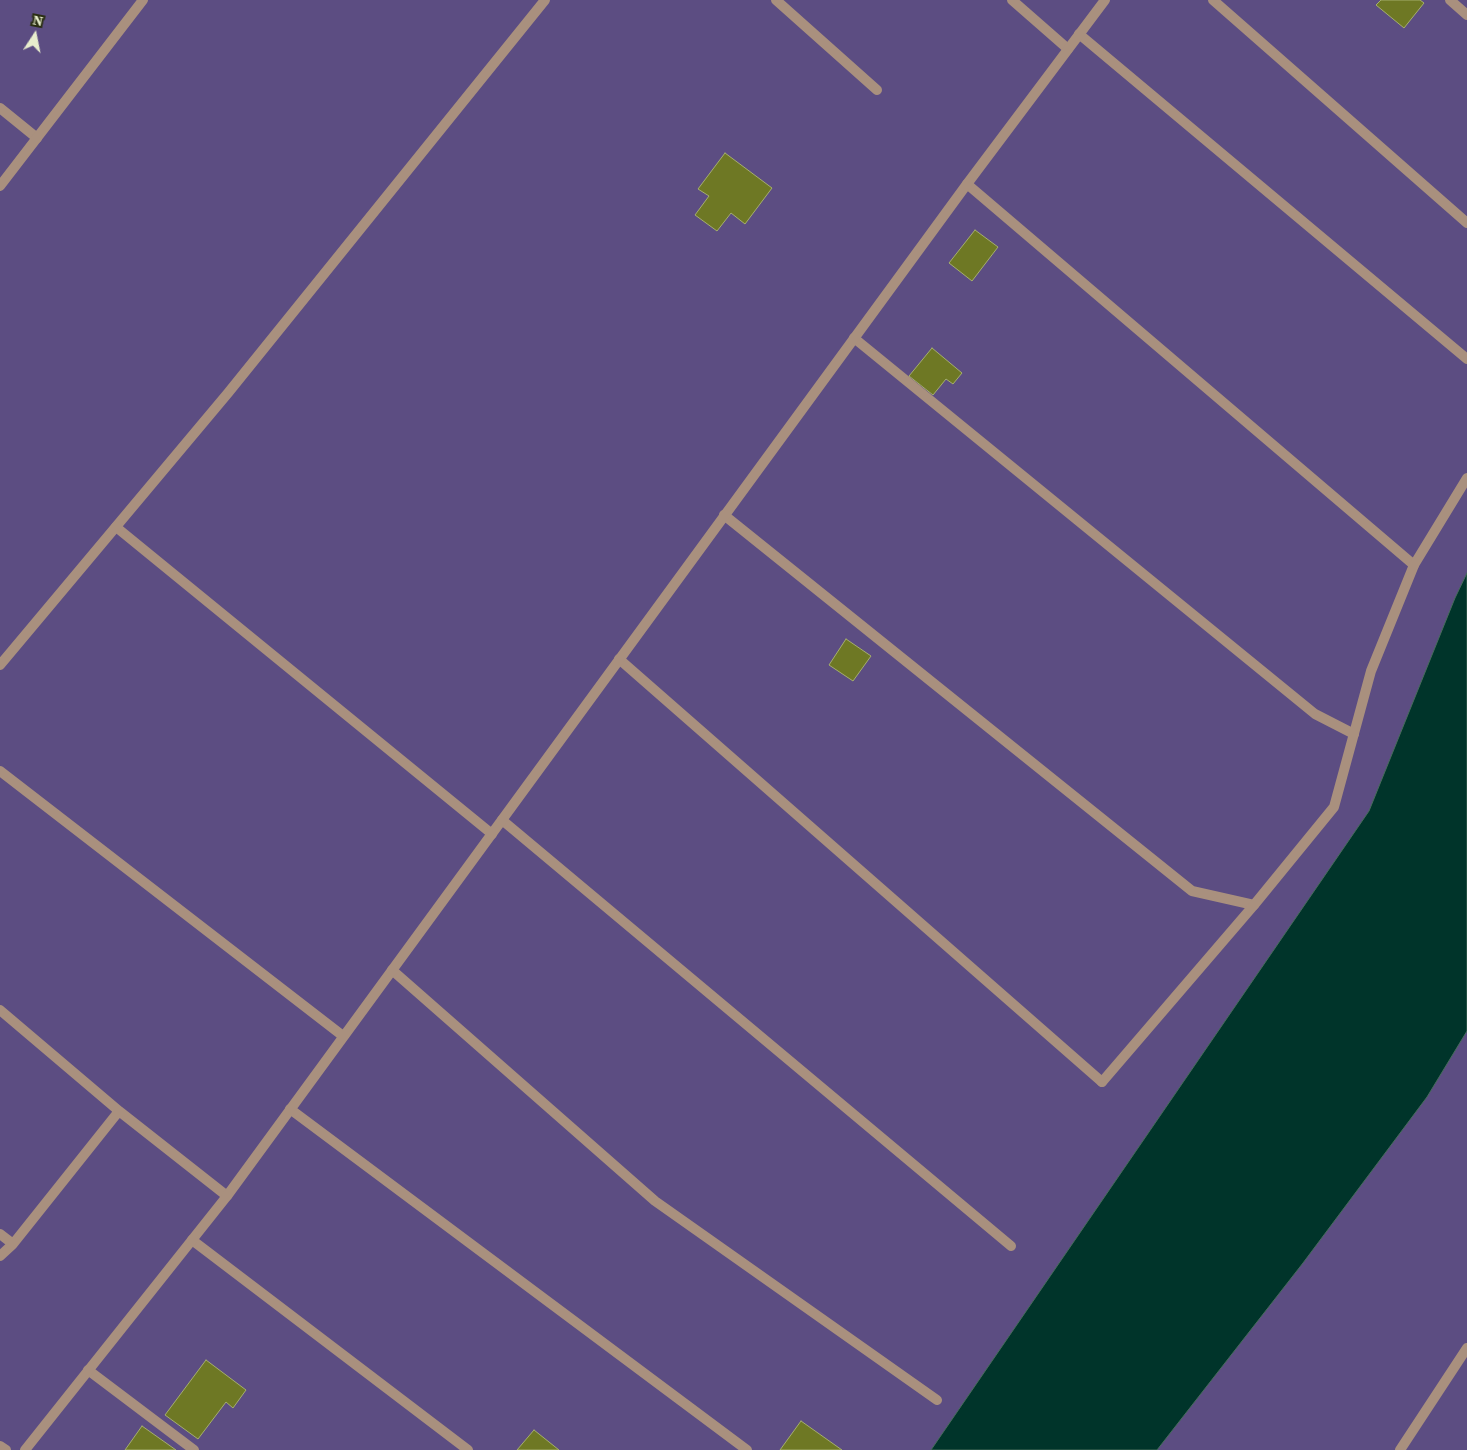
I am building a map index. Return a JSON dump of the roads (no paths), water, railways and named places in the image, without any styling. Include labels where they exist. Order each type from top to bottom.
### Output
[{"type":"street","points":[[0,186],[143,0]]},
{"type":"street","points":[[0,665],[228,393],[545,0]]},
{"type":"street","points":[[776,0],[877,90]]},
{"type":"street","points":[[1012,0],[1068,49]]},
{"type":"street","points":[[25,1450],[227,1196],[724,515],[967,184],[1105,0]]},
{"type":"street","points":[[1213,0],[1467,223]]},
{"type":"street","points":[[1450,0],[1467,15]]},
{"type":"street","points":[[1079,34],[1467,359]]},
{"type":"street","points":[[0,108],[37,138]]},
{"type":"street","points":[[967,184],[1414,565]]},
{"type":"street","points":[[854,338],[1315,714],[1354,734]]},
{"type":"street","points":[[619,659],[1102,1082],[1254,905],[1334,807],[1371,671],[1414,565],[1467,478]]},
{"type":"street","points":[[724,515],[1192,892],[1254,905]]},
{"type":"street","points":[[116,527],[492,834]]},
{"type":"street","points":[[0,772],[343,1036]]},
{"type":"street","points":[[502,820],[1011,1246]]},
{"type":"street","points":[[392,970],[655,1201],[937,1400]]},
{"type":"street","points":[[0,1010],[119,1111],[227,1196]]},
{"type":"street","points":[[290,1109],[747,1450]]},
{"type":"street","points":[[0,1256],[13,1244],[119,1111]]},
{"type":"street","points":[[0,1234],[13,1244]]},
{"type":"street","points":[[192,1240],[468,1450]]},
{"type":"street","points":[[1400,1450],[1467,1348]]},
{"type":"street","points":[[88,1370],[194,1450]]},
{"type":"street","points":[[0,1446],[6,1450]]},
{"type":"water","points":[[1467,573],[1467,1031],[1427,1097],[1303,1263],[1157,1450],[931,1450],[1369,811],[1455,598]]}]
